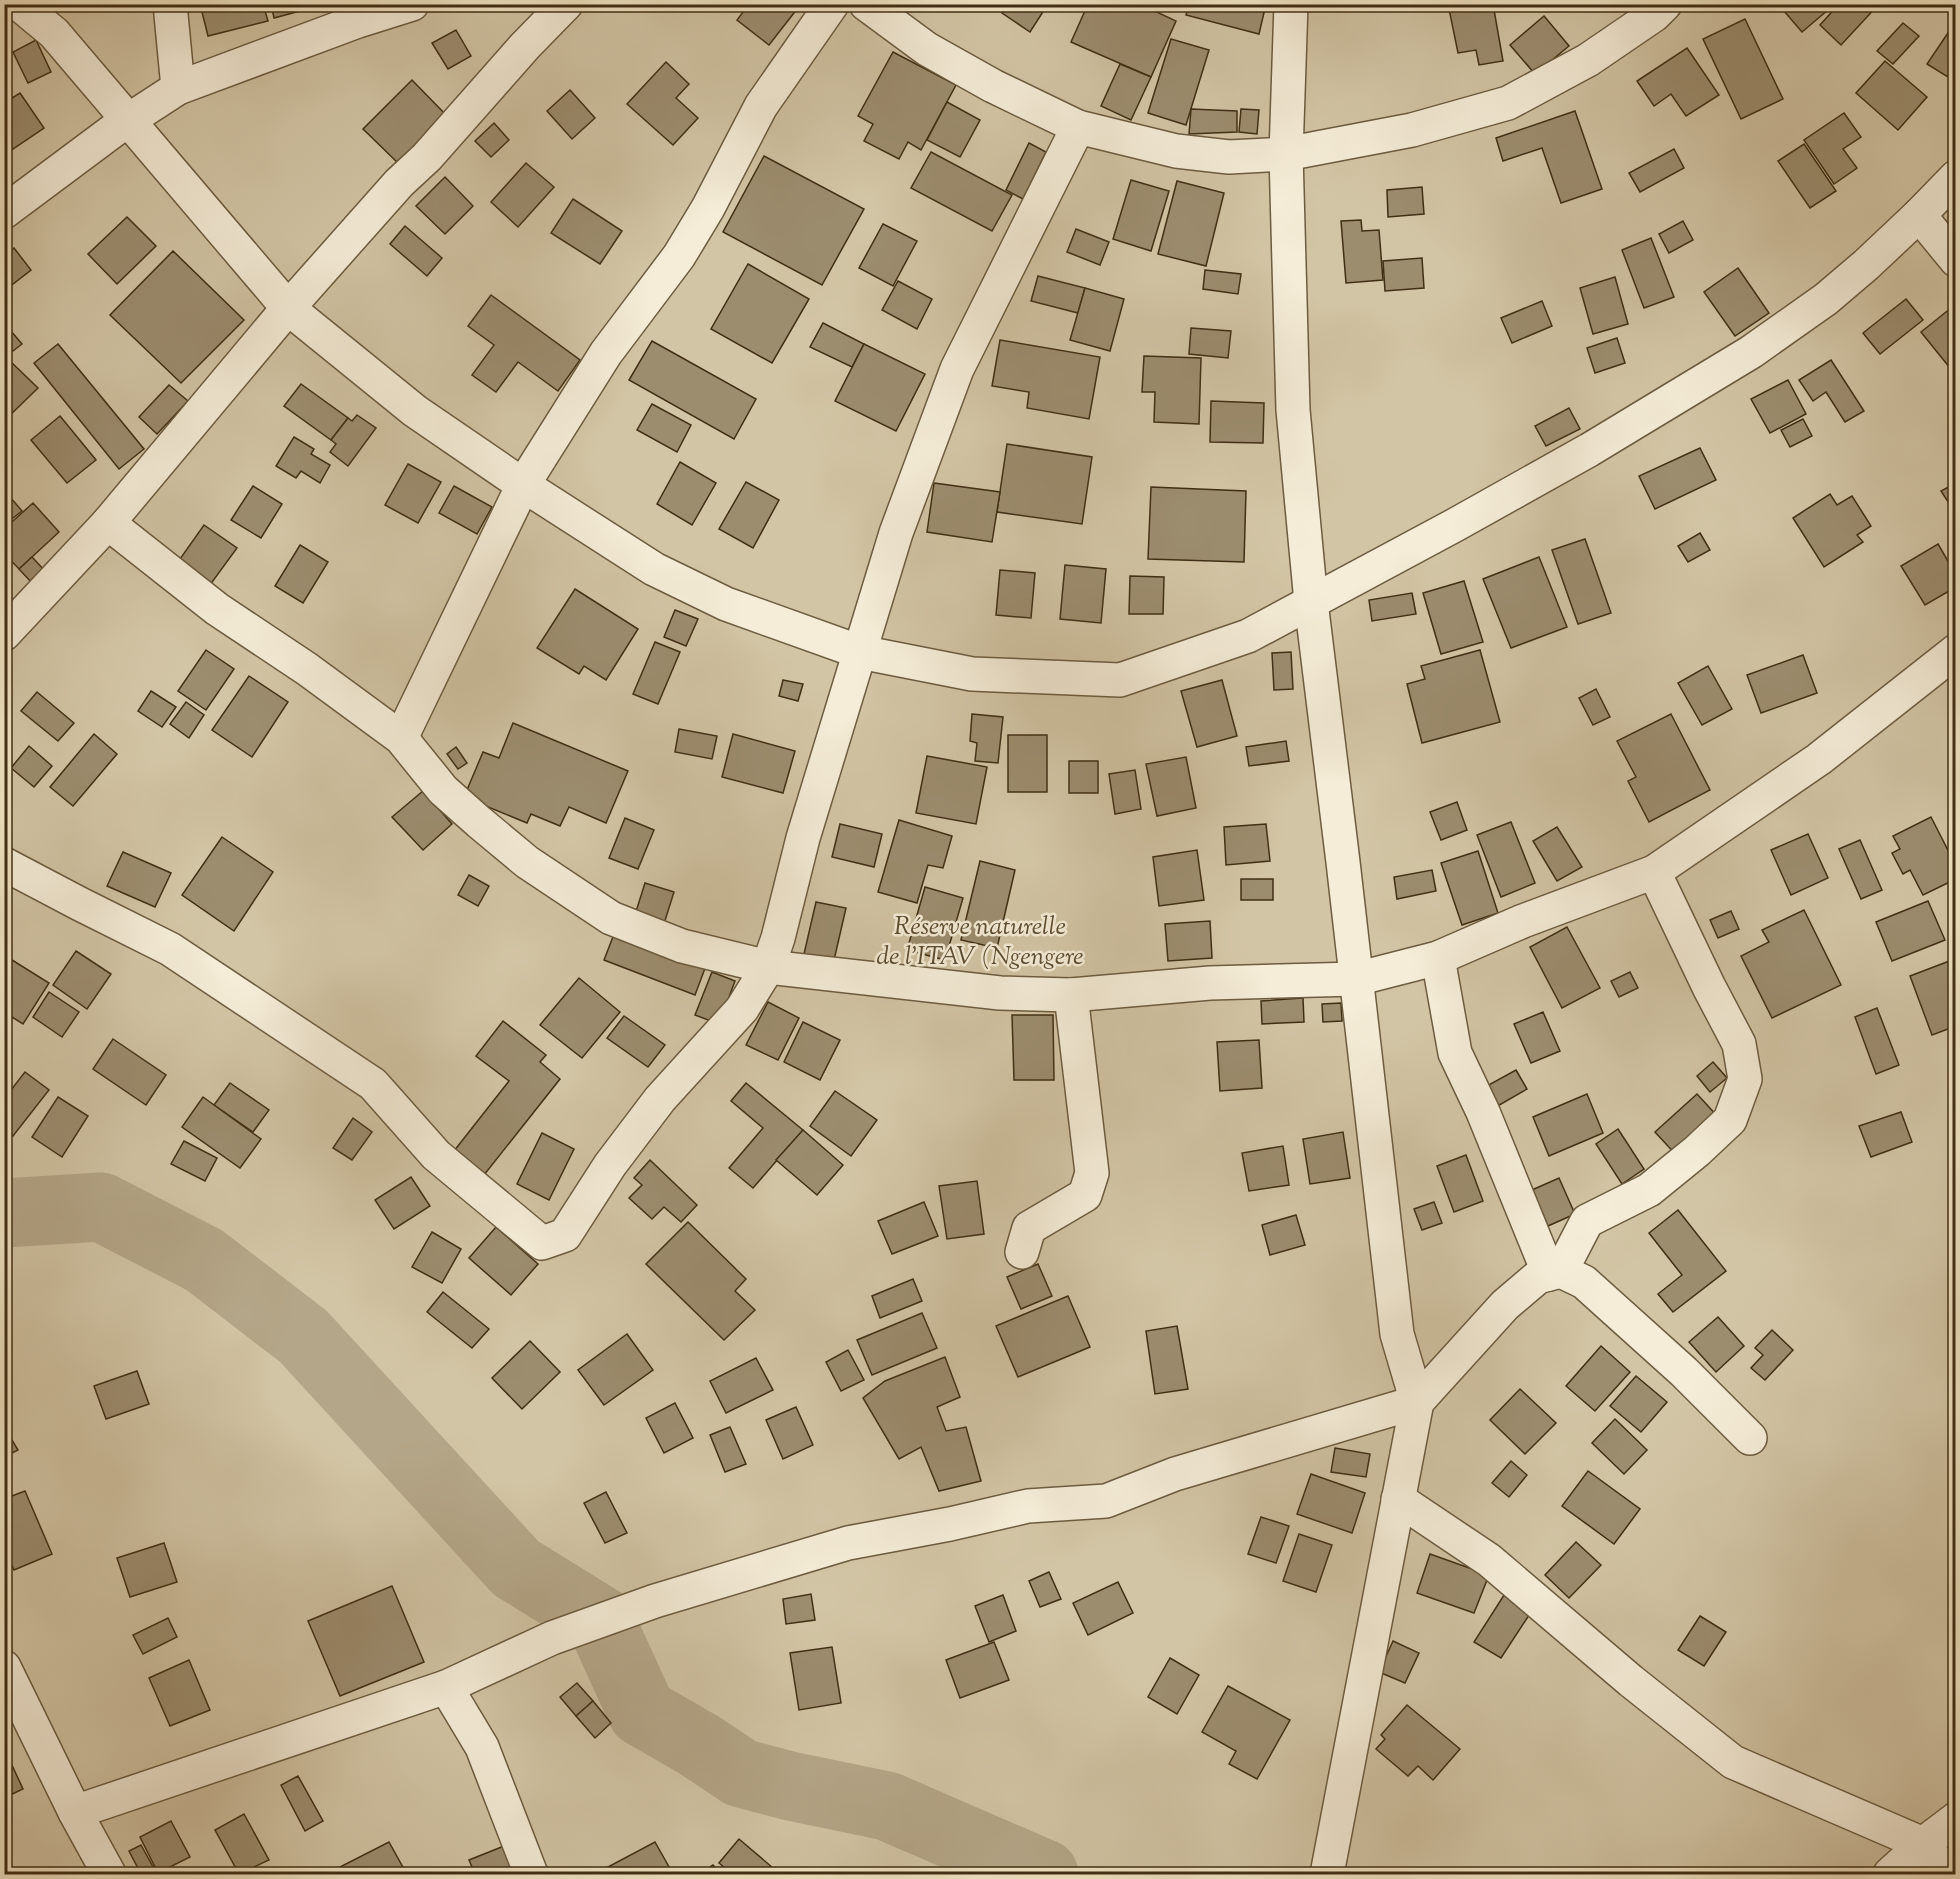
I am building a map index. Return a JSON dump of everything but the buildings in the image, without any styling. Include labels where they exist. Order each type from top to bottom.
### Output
[{"type":"street","points":[[18,4],[54,33],[288,308],[415,411],[524,485],[664,574],[726,604],[860,652],[972,674],[1120,680],[1248,636],[1589,450],[1752,352],[1826,299],[1866,265],[1956,177]]},
{"type":"street","points":[[170,4],[178,88]]},
{"type":"street","points":[[4,212],[127,120],[178,88],[358,21],[412,4]]},
{"type":"street","points":[[4,634],[108,523],[288,308],[399,183],[427,158],[525,46],[566,4]]},
{"type":"street","points":[[401,738],[524,485],[606,353],[679,256],[708,208],[760,106],[832,4]]},
{"type":"street","points":[[866,4],[927,49],[993,86],[1078,127],[1176,151],[1229,157],[1286,154],[1412,130],[1508,103],[1588,60],[1654,15],[1665,4]]},
{"type":"street","points":[[1291,4],[1286,154],[1293,410],[1311,602],[1398,1334],[1417,1402],[1327,1875]]},
{"type":"street","points":[[4,864],[170,949],[373,1084],[436,1155],[542,1243],[565,1236],[610,1165],[660,1100],[742,1009],[768,967],[778,938],[802,838],[896,533],[957,369],[1078,127]]},
{"type":"street","points":[[1919,215],[1956,260]]},
{"type":"street","points":[[108,523],[217,609],[307,669],[401,738],[443,789],[479,822],[527,862],[611,918],[682,946],[768,967],[1000,993],[1071,995],[1210,983],[1356,979],[1438,958],[1523,921],[1654,872],[1819,759],[1956,651]]},
{"type":"street","points":[[1555,1273],[1587,1221],[1649,1190],[1697,1151],[1730,1120],[1745,1079],[1738,1044],[1654,872]]},
{"type":"street","points":[[1438,958],[1455,1053],[1555,1273]]},
{"type":"street","points":[[1022,1251],[1029,1228],[1085,1195],[1092,1173],[1071,995]]},
{"type":"street","points":[[75,1812],[446,1687],[552,1638],[655,1601],[848,1543],[1028,1506],[1106,1501],[1175,1474],[1417,1402],[1505,1305],[1538,1277],[1555,1273],[1584,1282],[1684,1371],[1750,1438]]},
{"type":"street","points":[[1398,1499],[1489,1560],[1631,1682],[1733,1762],[1923,1844],[1947,1875]]},
{"type":"street","points":[[4,1667],[75,1812],[109,1875]]},
{"type":"street","points":[[446,1687],[482,1747],[531,1875]]},
{"type":"street","points":[[1890,1875],[1923,1844],[1956,1819]]},
{"type":"green space","name":"Réserve naturelle de l'ITAV (Ngengere","points":[[5,5],[1955,5],[1955,1874],[5,1874]]},
{"type":"waterway","points":[[4,1213],[101,1207],[204,1260],[303,1336],[516,1568],[600,1620],[642,1712],[699,1745],[741,1773],[790,1786],[887,1806],[1044,1874]]}]
